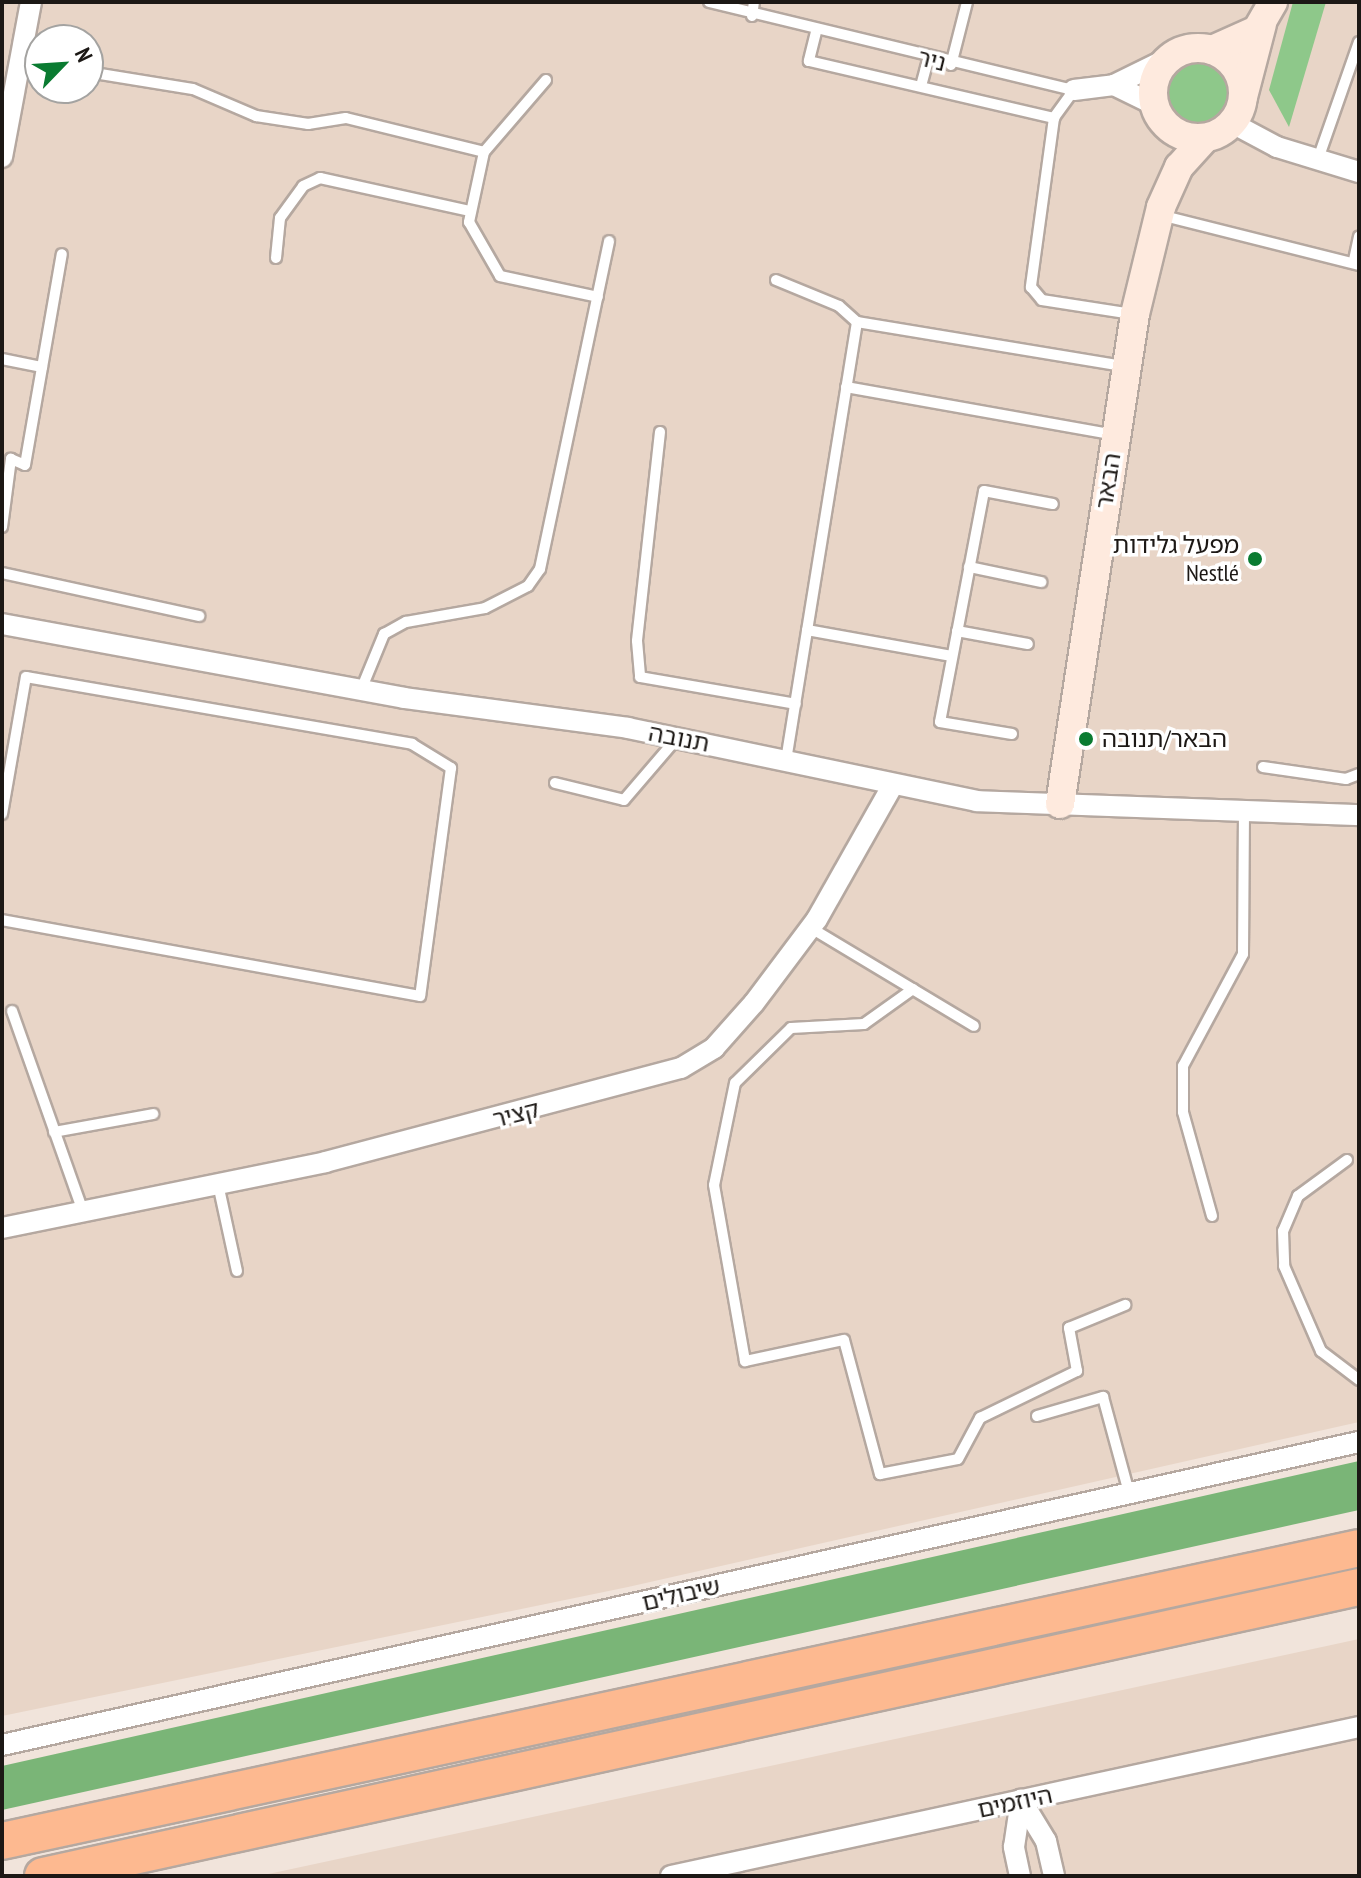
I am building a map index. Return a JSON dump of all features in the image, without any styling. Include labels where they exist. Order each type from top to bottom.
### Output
[{"type":"highway","points":[[2,1841],[1359,1548]]},
{"type":"highway","points":[[43,1876],[1359,1587]]},
{"type":"street","points":[[31,2],[31,24]]},
{"type":"street","points":[[1157,110],[1156,79],[1171,57],[1212,50],[1268,9]]},
{"type":"street","points":[[1114,85],[1157,110],[1179,134],[1205,138],[1238,110],[1268,9]]},
{"type":"street","points":[[1212,50],[1239,74],[1238,110]]},
{"type":"street","name":"ניר","points":[[1074,90],[1114,85],[1171,57]]},
{"type":"street","points":[[2,157],[6,116],[24,76]]},
{"type":"street","name":"הבאר","points":[[1157,110],[1159,211]]},
{"type":"street","points":[[1238,110],[1318,159],[1359,172]]},
{"type":"street","name":"הבאר","points":[[1060,804],[1135,314],[1159,211],[1179,167],[1205,138]]},
{"type":"street","name":"תנובה","points":[[2,624],[361,690],[678,737],[786,760],[891,788],[1060,804],[1359,815]]},
{"type":"street","name":"קציר","points":[[2,1228],[218,1184],[681,1068],[714,1048],[811,928],[891,788]]},
{"type":"street","name":"שיבולים","points":[[2,1745],[1359,1442]]},
{"type":"street","name":"היוזמים","points":[[671,1876],[1359,1727]]},
{"type":"street","points":[[1020,1876],[1014,1847],[1021,1800]]},
{"type":"street","points":[[1021,1800],[1046,1841],[1054,1876]]},
{"type":"lane","name":"ניר","points":[[709,2],[752,16],[951,65],[1074,90]]},
{"type":"lane","points":[[752,16],[754,2]]},
{"type":"lane","points":[[951,65],[967,2]]},
{"type":"lane","points":[[816,32],[809,61],[1054,118]]},
{"type":"lane","points":[[1318,159],[1359,42]]},
{"type":"lane","points":[[921,86],[928,59]]},
{"type":"lane","points":[[104,75],[193,89],[256,116],[308,124],[346,118],[484,152]]},
{"type":"lane","points":[[546,80],[484,152],[470,211],[500,276],[598,297]]},
{"type":"lane","points":[[1074,90],[1054,118],[1031,287],[1042,300],[1135,314]]},
{"type":"lane","points":[[276,258],[280,218],[303,186],[320,178],[470,211]]},
{"type":"lane","points":[[1159,211],[1356,262],[1359,237]]},
{"type":"lane","points":[[361,690],[384,634],[406,622],[485,608],[528,586],[540,569],[609,241]]},
{"type":"lane","points":[[2,527],[11,459],[25,465],[62,254]]},
{"type":"lane","points":[[776,280],[839,306],[857,322],[1126,366]]},
{"type":"lane","points":[[786,760],[857,322]]},
{"type":"lane","points":[[2,359],[42,367]]},
{"type":"lane","points":[[846,387],[1115,435]]},
{"type":"lane","points":[[660,432],[637,641],[640,677],[796,704]]},
{"type":"lane","points":[[1012,734],[940,722],[984,491],[1053,504]]},
{"type":"lane","points":[[969,567],[1041,582]]},
{"type":"lane","points":[[2,573],[199,616]]},
{"type":"lane","points":[[807,630],[952,656]]},
{"type":"lane","points":[[957,631],[1028,644]]},
{"type":"lane","points":[[2,814],[26,677],[412,744],[451,768],[420,996],[2,920]]},
{"type":"lane","points":[[555,783],[624,800],[678,737]]},
{"type":"lane","points":[[1263,767],[1346,779],[1359,774]]},
{"type":"lane","points":[[1212,1216],[1183,1112],[1183,1066],[1243,954],[1244,811]]},
{"type":"lane","points":[[811,928],[974,1026]]},
{"type":"lane","points":[[913,989],[864,1024],[791,1028],[735,1083],[714,1185],[745,1361],[844,1340],[880,1474],[958,1459],[980,1418],[1077,1371],[1069,1328],[1125,1305]]},
{"type":"lane","points":[[12,1011],[83,1212]]},
{"type":"lane","points":[[54,1132],[153,1114]]},
{"type":"lane","points":[[1347,1160],[1298,1196],[1283,1231],[1284,1266],[1321,1351],[1359,1380]]},
{"type":"lane","points":[[218,1184],[237,1271]]},
{"type":"lane","points":[[1037,1416],[1103,1397],[1129,1493]]},
{"type":"shaded area","points":[[2,2],[1359,2],[1359,1422],[628,1587],[2,1716]]},
{"type":"shaded area","points":[[1359,1639],[1359,1876],[259,1876]]},
{"type":"green space","points":[[1293,2],[1326,2],[1289,127],[1269,90]]},
{"type":"green space","points":[[1198,56],[1212,59],[1224,67],[1232,79],[1235,93],[1232,107],[1224,119],[1212,127],[1198,130],[1184,127],[1172,119],[1164,107],[1161,93],[1164,79],[1172,67],[1184,59]]},
{"type":"green space","points":[[1359,1461],[1359,1510],[2,1810],[2,1766]]},
{"type":"place","name":"מפעל גלידות Nestlé","points":[[1255,559]]},
{"type":"place","name":"הבאר/תנובה","points":[[1086,739]]}]
